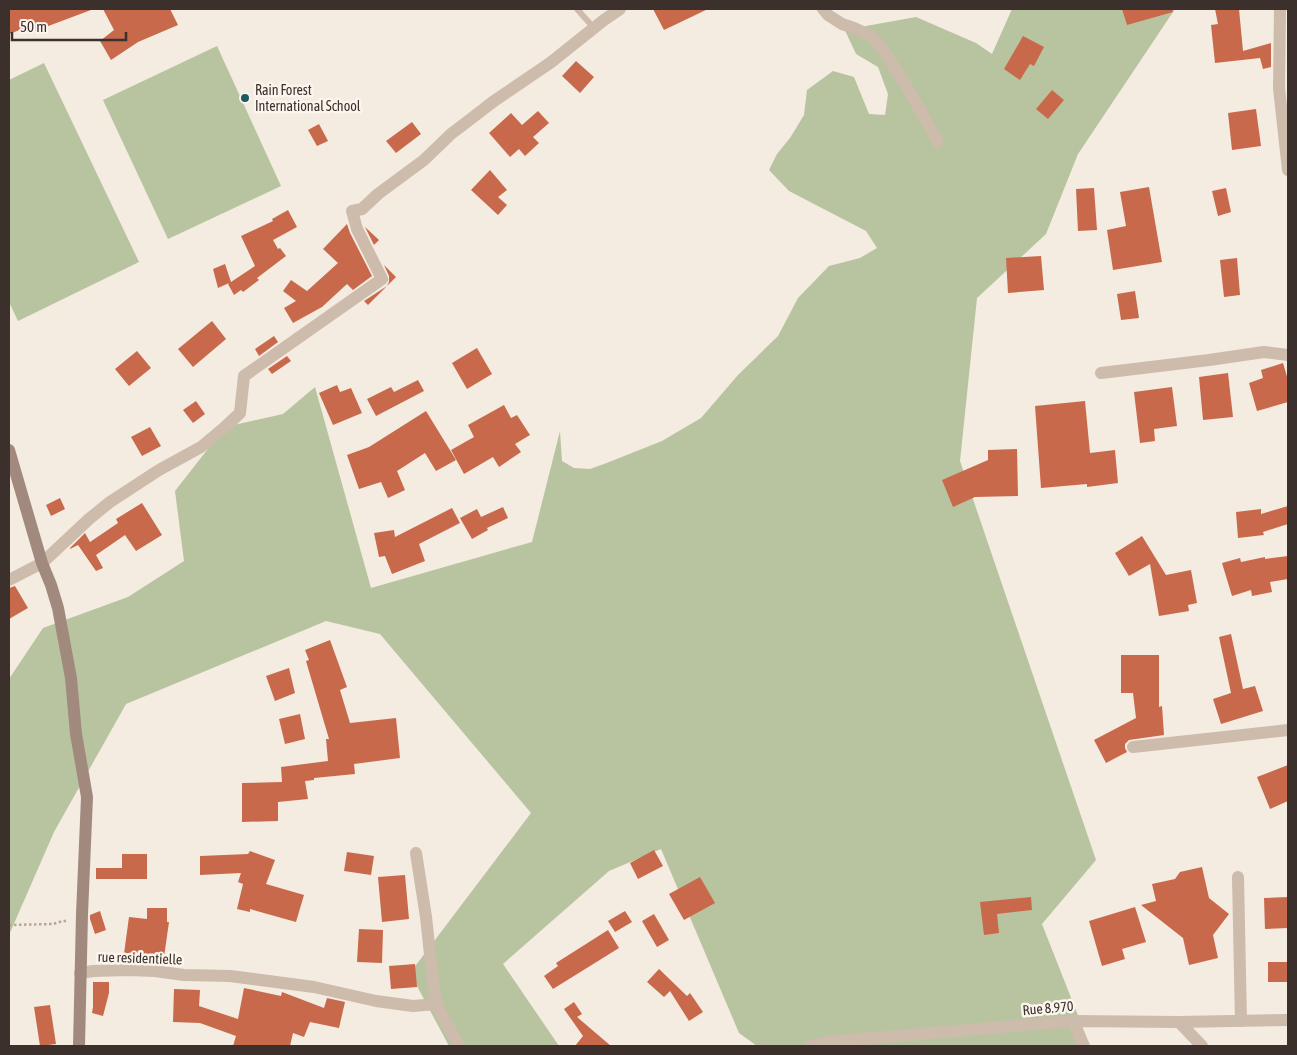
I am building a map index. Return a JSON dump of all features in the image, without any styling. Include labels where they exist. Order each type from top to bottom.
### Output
[{"type":"street","points":[[9,580],[42,563],[110,502],[159,470],[201,447],[240,413],[244,376],[382,279],[357,229],[352,212],[362,209],[378,194],[424,160],[451,134],[494,101],[550,63],[620,9]]},
{"type":"street","points":[[823,9],[828,15],[842,24],[871,36],[882,48],[907,87],[938,142]]},
{"type":"street","points":[[1280,9],[1279,88],[1288,170]]},
{"type":"street","points":[[1101,374],[1264,352],[1288,355]]},
{"type":"street","points":[[9,450],[42,563],[58,608],[87,797],[79,1046]]},
{"type":"street","points":[[1134,747],[1288,730]]},
{"type":"street","points":[[416,852],[426,917],[434,992],[439,1010],[459,1046]]},
{"type":"street","points":[[1238,877],[1241,1021]]},
{"type":"street","name":"rue residentielle","points":[[80,973],[127,970],[200,976],[230,976],[314,987],[376,1001],[413,1006],[437,1004]]},
{"type":"street","name":"Rue 8.970","points":[[812,1046],[827,1042],[1072,1021],[1288,1020]]},
{"type":"street","points":[[1072,1021],[1084,1046]]},
{"type":"street","points":[[1179,1022],[1202,1046]]},
{"type":"lane","points":[[577,9],[594,28]]},
{"type":"path","points":[[9,925],[53,924],[63,921],[82,920]]},
{"type":"green space","points":[[1012,9],[1175,9],[1078,154],[1046,234],[977,298],[960,461],[1096,860],[1042,924],[1090,1046],[757,1046],[739,1033],[661,849],[609,871],[503,964],[559,1046],[449,1046],[410,973],[531,813],[380,634],[326,621],[126,704],[54,832],[9,935],[9,679],[43,628],[128,597],[184,561],[175,491],[225,427],[283,414],[315,387],[371,588],[532,542],[560,431],[562,461],[574,468],[590,469],[662,441],[701,418],[738,375],[778,336],[798,298],[829,266],[860,258],[877,248],[866,231],[789,191],[769,170],[777,154],[790,138],[804,115],[807,90],[833,71],[854,77],[869,114],[885,115],[888,94],[878,67],[856,54],[842,24],[855,28],[916,17],[976,43],[992,54]]},
{"type":"green space","points":[[217,46],[281,186],[168,239],[103,100]]},
{"type":"green space","points":[[44,63],[139,262],[18,321],[9,302],[9,80]]},
{"type":"building","points":[[9,9],[91,10],[35,31],[33,25],[9,34]]},
{"type":"building","points":[[103,9],[170,9],[178,25],[138,42],[111,60],[100,41],[114,30]]},
{"type":"building","points":[[653,9],[708,9],[664,30]]},
{"type":"building","points":[[1122,9],[1172,9],[1173,12],[1127,25]]},
{"type":"building","points":[[1215,9],[1239,9],[1243,51],[1271,43],[1271,67],[1263,69],[1260,58],[1215,63],[1211,25],[1218,24]]},
{"type":"building","points":[[1023,36],[1044,47],[1034,66],[1030,64],[1020,80],[1004,69]]},
{"type":"building","points":[[576,61],[594,77],[580,93],[562,76]]},
{"type":"building","points":[[1052,90],[1064,100],[1048,119],[1036,109]]},
{"type":"building","points":[[1256,109],[1261,146],[1232,150],[1228,113]]},
{"type":"building","points":[[538,111],[549,123],[533,137],[539,143],[525,156],[519,149],[510,157],[489,133],[511,113],[522,125]]},
{"type":"building","points":[[412,122],[421,134],[396,153],[386,141]]},
{"type":"building","points":[[319,124],[328,141],[317,146],[308,130]]},
{"type":"building","points":[[490,170],[507,190],[498,197],[507,205],[498,215],[471,190]]},
{"type":"building","points":[[1149,187],[1162,262],[1113,270],[1107,230],[1126,226],[1120,192]]},
{"type":"building","points":[[1094,188],[1097,230],[1078,231],[1076,189]]},
{"type":"building","points":[[1226,188],[1231,212],[1218,216],[1212,191]]},
{"type":"building","points":[[288,210],[297,227],[273,240],[278,249],[280,248],[286,256],[257,278],[259,280],[243,292],[241,290],[234,295],[229,283],[218,288],[213,269],[225,264],[231,282],[255,266],[241,236],[273,221],[272,219]]},
{"type":"building","points":[[347,224],[372,276],[353,290],[347,284],[322,307],[293,323],[284,308],[296,301],[283,291],[291,280],[307,291],[338,263],[323,249]]},
{"type":"building","points":[[365,227],[379,240],[374,245]]},
{"type":"building","points":[[1041,256],[1044,290],[1008,293],[1006,258]]},
{"type":"building","points":[[1237,258],[1240,295],[1224,297],[1220,260]]},
{"type":"building","points":[[384,265],[396,277],[387,286],[389,276]]},
{"type":"building","points":[[387,286],[368,305],[364,301]]},
{"type":"building","points":[[1135,291],[1139,318],[1121,320],[1117,294]]},
{"type":"building","points":[[212,321],[226,339],[193,367],[178,349]]},
{"type":"building","points":[[274,336],[278,342],[259,356],[255,349]]},
{"type":"building","points":[[477,348],[492,374],[467,389],[452,363]]},
{"type":"building","points":[[137,351],[151,368],[129,386],[115,369]]},
{"type":"building","points":[[287,356],[291,361],[272,374],[268,369]]},
{"type":"building","points":[[1283,363],[1288,380],[1288,402],[1257,411],[1249,383],[1263,378],[1261,370]]},
{"type":"building","points":[[1228,373],[1233,417],[1203,420],[1199,377]]},
{"type":"building","points":[[418,380],[424,391],[376,416],[367,399],[391,387],[394,392]]},
{"type":"building","points":[[337,385],[340,392],[351,388],[362,413],[333,425],[319,393]]},
{"type":"building","points":[[1172,387],[1177,426],[1154,429],[1155,441],[1140,443],[1134,392]]},
{"type":"building","points":[[196,401],[205,414],[193,423],[183,410]]},
{"type":"building","points":[[1085,401],[1090,453],[1115,450],[1118,483],[1087,487],[1087,484],[1041,488],[1035,406]]},
{"type":"building","points":[[504,405],[511,418],[517,415],[530,435],[515,444],[521,452],[499,467],[493,457],[464,474],[451,450],[474,437],[468,425]]},
{"type":"building","points":[[426,411],[456,460],[436,471],[425,453],[397,471],[405,490],[388,498],[381,482],[359,489],[347,455],[369,447]]},
{"type":"building","points":[[150,427],[161,446],[142,456],[131,437]]},
{"type":"building","points":[[1017,449],[1018,496],[975,497],[953,507],[942,480],[988,460],[988,450]]},
{"type":"building","points":[[60,498],[65,509],[51,516],[46,505]]},
{"type":"building","points":[[142,503],[162,535],[136,551],[125,535],[96,555],[103,568],[96,571],[78,545],[70,549],[85,533],[90,542],[118,523],[116,519]]},
{"type":"building","points":[[1288,506],[1288,524],[1263,532],[1264,535],[1238,538],[1236,512],[1261,509],[1261,514]]},
{"type":"building","points":[[503,507],[508,518],[487,528],[488,530],[472,539],[460,518],[477,509],[481,517]]},
{"type":"building","points":[[452,508],[460,523],[419,544],[425,561],[392,574],[385,556],[379,557],[374,533],[394,530],[395,537]]},
{"type":"building","points":[[1142,536],[1166,575],[1191,570],[1197,603],[1188,605],[1189,611],[1159,616],[1150,564],[1129,576],[1115,553]]},
{"type":"building","points":[[1288,556],[1288,579],[1270,582],[1272,592],[1252,596],[1251,590],[1232,596],[1222,563],[1240,558],[1241,562],[1265,557],[1265,559]]},
{"type":"building","points":[[15,586],[28,608],[9,619],[9,588]]},
{"type":"building","points":[[1231,634],[1243,689],[1255,686],[1263,711],[1221,724],[1213,699],[1231,693],[1219,637]]},
{"type":"building","points":[[330,640],[347,687],[340,690],[350,723],[396,718],[400,758],[354,764],[355,774],[314,778],[314,780],[305,781],[308,799],[278,802],[278,821],[242,822],[242,783],[282,782],[281,767],[328,761],[326,739],[329,739],[306,661],[309,660],[305,650]]},
{"type":"building","points":[[1121,655],[1159,655],[1159,707],[1162,706],[1164,735],[1129,740],[1125,744],[1127,752],[1106,763],[1094,740],[1136,718],[1133,693],[1121,693]]},
{"type":"building","points":[[289,668],[295,693],[275,701],[266,676]]},
{"type":"building","points":[[300,714],[305,739],[285,744],[279,719]]},
{"type":"building","points":[[1288,765],[1288,801],[1270,809],[1257,777]]},
{"type":"building","points":[[654,850],[663,866],[638,879],[630,863]]},
{"type":"building","points":[[250,851],[275,860],[266,884],[304,895],[296,922],[250,909],[250,912],[237,909],[243,884],[238,882],[241,873],[200,875],[200,856],[248,854]]},
{"type":"building","points":[[347,852],[374,856],[371,875],[344,871]]},
{"type":"building","points":[[122,854],[147,854],[147,879],[96,879],[96,868],[122,868]]},
{"type":"building","points":[[1202,867],[1209,898],[1229,914],[1213,935],[1218,958],[1189,965],[1183,938],[1141,905],[1156,901],[1152,884],[1175,879],[1180,872]]},
{"type":"building","points":[[405,875],[409,919],[382,922],[378,877]]},
{"type":"building","points":[[700,877],[715,903],[684,920],[669,894]]},
{"type":"building","points":[[1031,897],[1032,910],[997,914],[999,933],[984,935],[980,902]]},
{"type":"building","points":[[1288,897],[1288,928],[1265,929],[1264,898]]},
{"type":"building","points":[[1135,907],[1146,942],[1122,949],[1125,959],[1102,966],[1089,921]]},
{"type":"building","points":[[147,908],[167,908],[167,922],[169,922],[163,964],[123,961],[129,917],[147,919]]},
{"type":"building","points":[[100,911],[106,930],[95,934],[90,915]]},
{"type":"building","points":[[625,911],[632,922],[615,932],[608,921]]},
{"type":"building","points":[[654,914],[669,940],[657,947],[642,921]]},
{"type":"building","points":[[359,929],[383,930],[382,963],[357,962]]},
{"type":"building","points":[[608,930],[619,948],[553,989],[544,976],[558,966],[556,963]]},
{"type":"building","points":[[1268,962],[1288,962],[1288,982],[1268,982]]},
{"type":"building","points":[[415,964],[417,987],[391,989],[389,966]]},
{"type":"building","points":[[659,969],[687,996],[690,993],[703,1012],[689,1021],[670,991],[664,997],[647,982]]},
{"type":"building","points":[[93,982],[109,982],[109,993],[103,1016],[92,1013]]},
{"type":"building","points":[[244,988],[281,996],[282,992],[324,1008],[327,998],[345,1002],[339,1028],[310,1022],[304,1037],[293,1033],[290,1046],[233,1046],[236,1036],[200,1023],[173,1022],[174,989],[200,990],[199,1006],[238,1019]]},
{"type":"building","points":[[574,1002],[582,1014],[577,1017],[611,1046],[575,1046],[583,1036],[564,1009]]},
{"type":"building","points":[[50,1005],[56,1044],[40,1046],[34,1007]]},
{"type":"place","name":"Rain Forest International School","points":[[245,98]]}]
